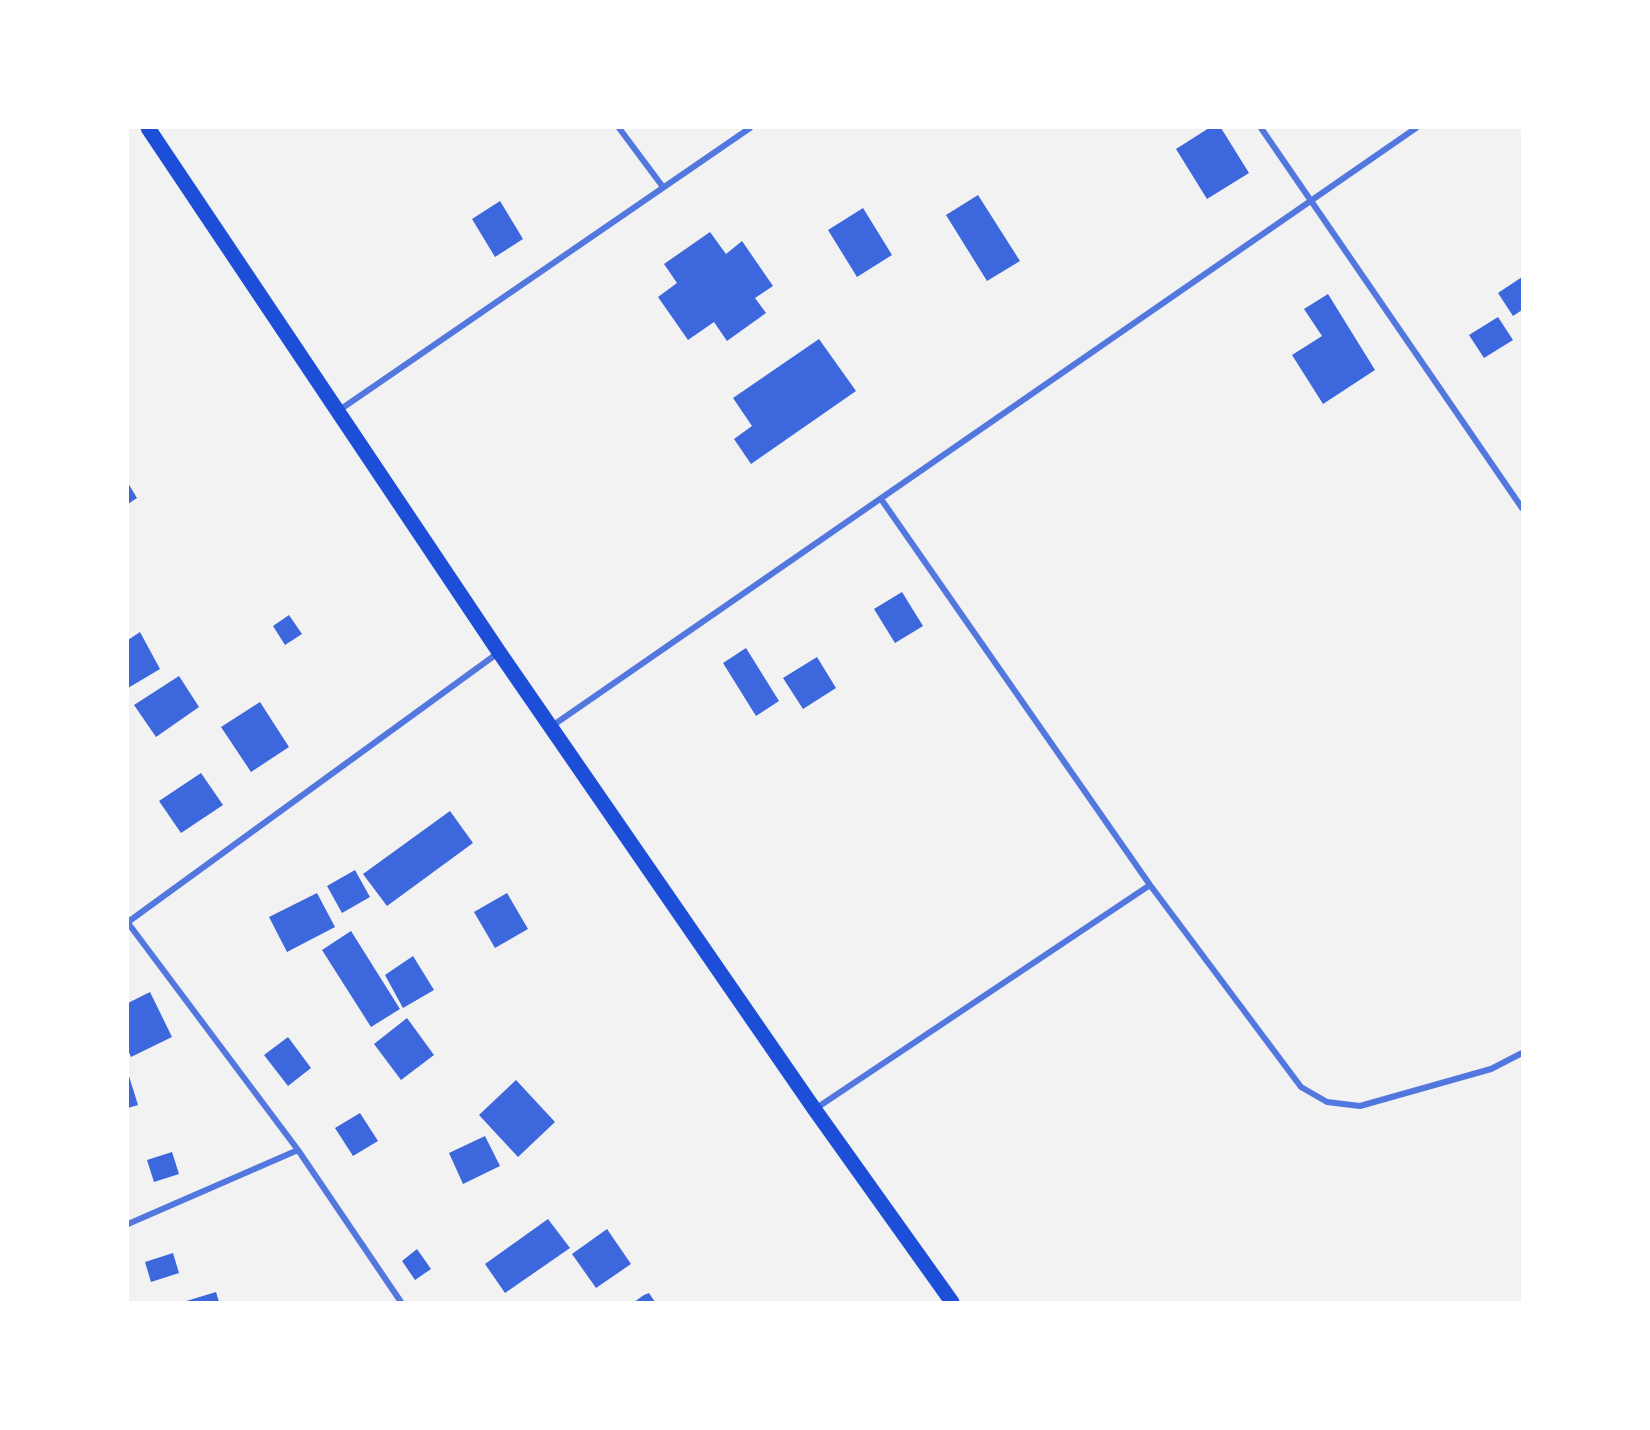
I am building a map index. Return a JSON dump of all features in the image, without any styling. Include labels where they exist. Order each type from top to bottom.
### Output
[{"type":"main road","points":[[148,128],[499,652],[815,1110],[952,1302]]},
{"type":"street","points":[[620,128],[663,187]]},
{"type":"street","points":[[337,411],[750,128]]},
{"type":"street","points":[[1261,128],[1522,508]]},
{"type":"street","points":[[552,726],[1416,128]]},
{"type":"street","points":[[880,499],[1150,885],[1301,1087],[1327,1102],[1360,1106],[1491,1068],[1522,1053]]},
{"type":"street","points":[[401,1302],[298,1150],[128,922],[499,652]]},
{"type":"street","points":[[815,1110],[1150,885]]},
{"type":"street","points":[[128,1224],[298,1150]]},
{"type":"building","points":[[1209,128],[1221,128],[1249,173],[1207,199],[1176,149]]},
{"type":"building","points":[[978,195],[1020,261],[987,281],[946,215]]},
{"type":"building","points":[[500,201],[523,239],[495,257],[472,219]]},
{"type":"building","points":[[863,208],[892,255],[857,277],[828,230]]},
{"type":"building","points":[[710,232],[726,254],[742,241],[773,286],[755,298],[766,313],[727,341],[714,322],[688,340],[658,297],[677,283],[664,264]]},
{"type":"building","points":[[1522,277],[1522,310],[1513,316],[1498,293]]},
{"type":"building","points":[[1328,294],[1375,370],[1323,404],[1292,355],[1322,336],[1304,309]]},
{"type":"building","points":[[1498,317],[1513,340],[1484,358],[1469,335]]},
{"type":"building","points":[[819,339],[856,391],[751,464],[734,439],[752,426],[733,398]]},
{"type":"building","points":[[128,483],[137,498],[128,504]]},
{"type":"building","points":[[902,592],[923,626],[895,643],[874,609]]},
{"type":"building","points":[[289,615],[302,634],[285,645],[273,626]]},
{"type":"building","points":[[140,632],[160,669],[128,688],[128,640]]},
{"type":"building","points":[[746,648],[779,701],[756,716],[723,663]]},
{"type":"building","points":[[817,657],[836,688],[803,709],[783,678]]},
{"type":"building","points":[[179,676],[199,707],[156,737],[134,705]]},
{"type":"building","points":[[260,702],[289,747],[251,772],[221,727]]},
{"type":"building","points":[[201,773],[223,805],[181,833],[159,801]]},
{"type":"building","points":[[450,811],[473,843],[387,906],[363,874]]},
{"type":"building","points":[[355,870],[370,897],[342,913],[327,886]]},
{"type":"building","points":[[317,893],[335,927],[287,952],[269,917]]},
{"type":"building","points":[[507,893],[528,929],[495,948],[474,912]]},
{"type":"building","points":[[351,931],[400,1009],[371,1027],[322,950]]},
{"type":"building","points":[[413,956],[434,990],[403,1008],[385,975]]},
{"type":"building","points":[[150,992],[172,1037],[131,1057],[128,1050],[128,1003]]},
{"type":"building","points":[[407,1018],[434,1055],[401,1080],[374,1044]]},
{"type":"building","points":[[288,1037],[311,1068],[288,1086],[264,1055]]},
{"type":"building","points":[[128,1073],[138,1105],[128,1108]]},
{"type":"building","points":[[516,1080],[555,1122],[518,1157],[479,1115]]},
{"type":"building","points":[[360,1113],[378,1141],[353,1156],[335,1128]]},
{"type":"building","points":[[485,1136],[500,1166],[463,1184],[449,1153]]},
{"type":"building","points":[[172,1152],[179,1174],[154,1182],[147,1160]]},
{"type":"building","points":[[548,1219],[570,1248],[505,1293],[485,1264]]},
{"type":"building","points":[[607,1229],[631,1264],[596,1288],[572,1254]]},
{"type":"building","points":[[417,1249],[431,1269],[415,1280],[402,1261]]},
{"type":"building","points":[[173,1253],[179,1273],[151,1282],[145,1262]]},
{"type":"building","points":[[216,1292],[219,1302],[183,1302]]},
{"type":"building","points":[[649,1293],[655,1302],[634,1302],[644,1295]]}]
